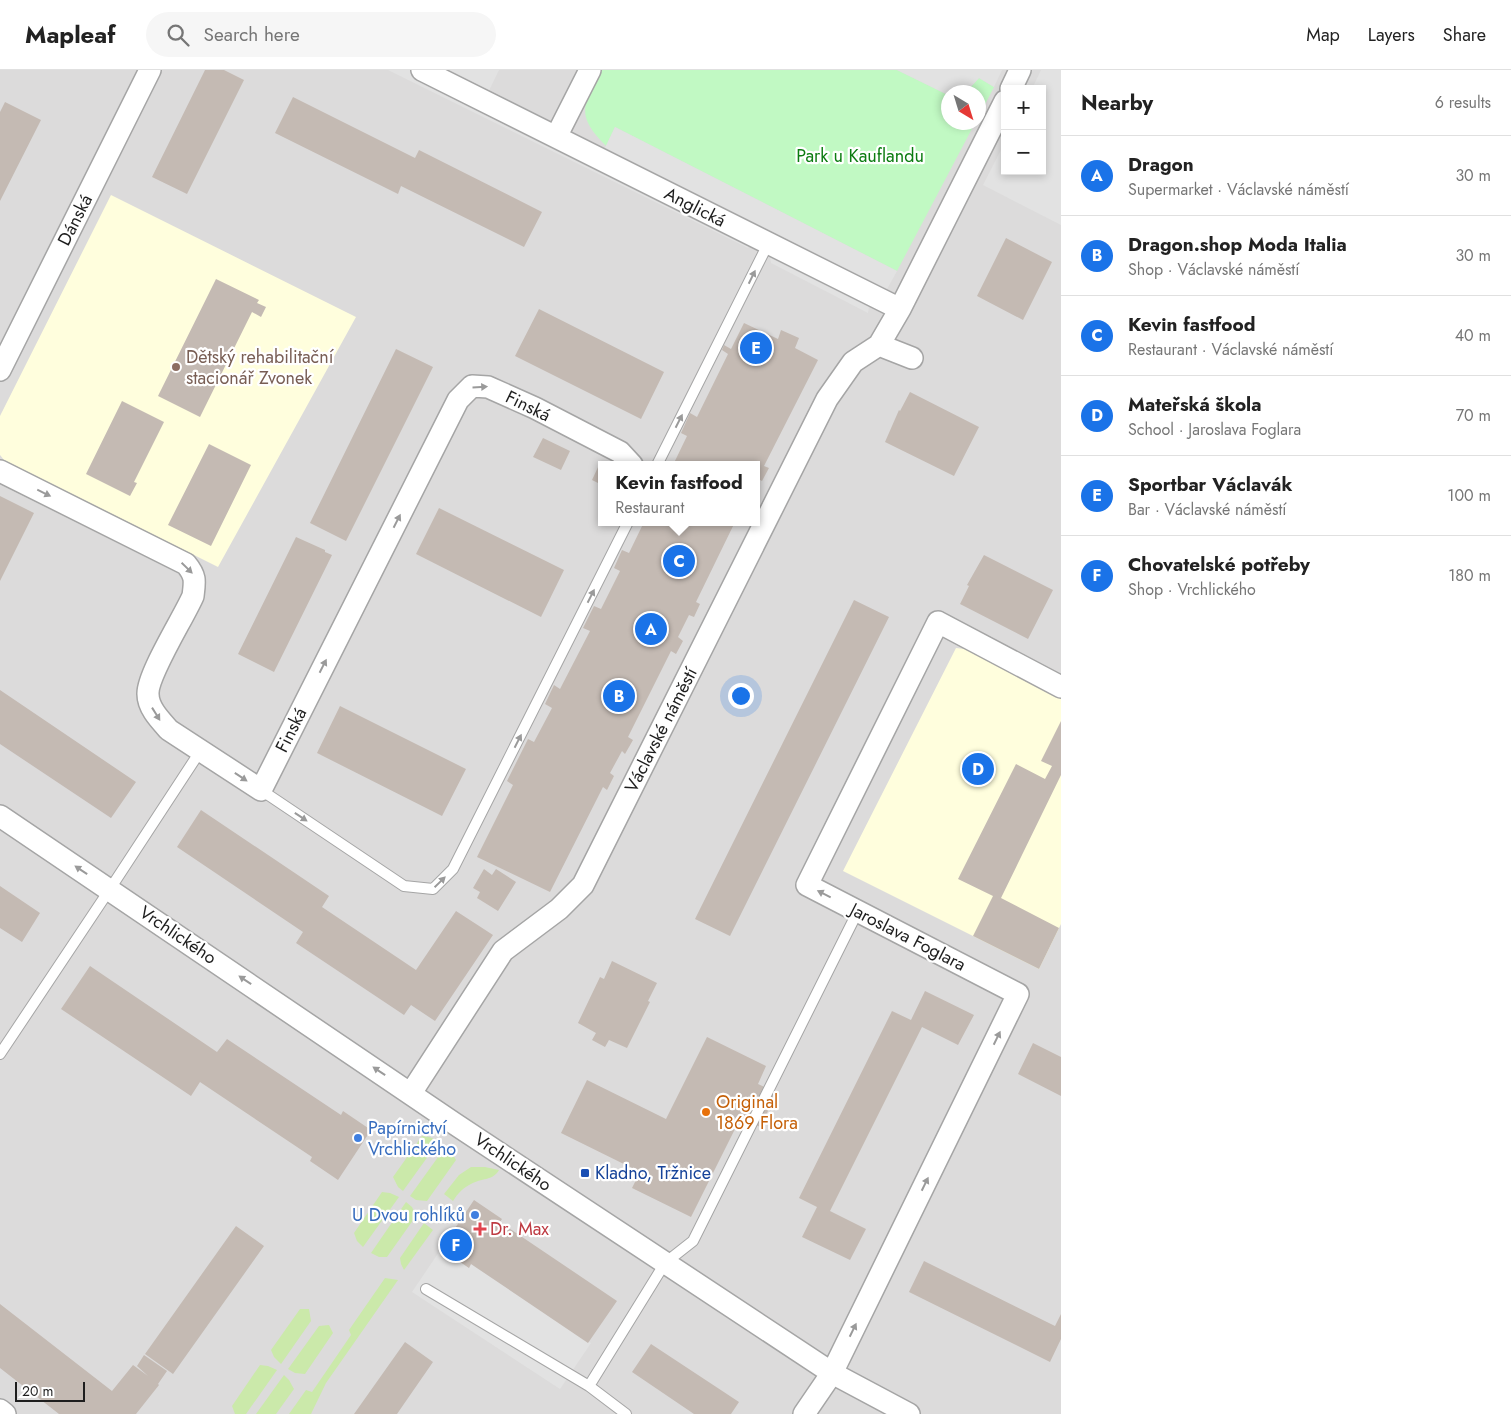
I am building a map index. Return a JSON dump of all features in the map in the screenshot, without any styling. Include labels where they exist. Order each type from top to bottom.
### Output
[{"type":"street","name":"Dánská","points":[[0,370],[150,70]]},
{"type":"street","name":"Anglická","points":[[422,70],[900,309]]},
{"type":"street","points":[[556,136],[590,70]]},
{"type":"street","points":[[1013,85],[1020,70]]},
{"type":"street","points":[[912,358],[880,345],[1001,109]]},
{"type":"street","name":"Václavské náměstí","points":[[411,1093],[503,951],[559,909],[583,886],[827,398],[853,362],[880,345]]},
{"type":"street","name":"Finská","points":[[261,790],[458,400],[472,386],[488,387],[535,408],[620,452],[628,461]]},
{"type":"street","points":[[0,472],[186,564],[193,573],[195,583],[193,596],[150,679],[148,694],[151,707],[158,719],[169,730],[261,790]]},
{"type":"street","name":"Jaroslava Foglara","points":[[832,1373],[1018,994],[807,885],[938,622],[1061,687]]},
{"type":"street","name":"Vrchlického","points":[[0,816],[477,1139],[832,1373],[909,1414]]},
{"type":"street","points":[[804,1414],[832,1373]]},
{"type":"street","points":[[0,1410],[5,1414]]},
{"type":"lane","points":[[658,461],[768,244]]},
{"type":"lane","points":[[261,790],[404,886],[433,889],[453,869],[626,526]]},
{"type":"lane","points":[[0,1054],[201,750]]},
{"type":"lane","points":[[589,1386],[665,1263],[693,1241],[858,912]]},
{"type":"lane","points":[[426,1289],[589,1386],[626,1414]]},
{"type":"shaded area","points":[[0,70],[1061,70],[1061,1414],[0,1414]]},
{"type":"shaded area","points":[[388,70],[499,70],[484,101],[755,237],[748,248]]},
{"type":"shaded area","points":[[897,70],[1002,70],[994,87],[979,78],[972,85],[941,85],[941,92]]},
{"type":"shaded area","points":[[1041,70],[1061,70],[1061,225],[983,185],[1001,150],[1001,175],[1046,175],[1046,85],[1034,85]]},
{"type":"shaded area","points":[[615,127],[897,271],[886,291],[604,150]]},
{"type":"shaded area","name":"Dětský rehabilitační stacionář Zvonek","points":[[111,195],[356,317],[218,567],[4,460],[0,455],[0,416]]},
{"type":"shaded area","points":[[768,244],[871,294],[868,313],[771,263]]},
{"type":"shaded area","points":[[956,648],[973,650],[1061,694],[1061,924],[1039,969],[843,871]]},
{"type":"shaded area","points":[[441,1249],[469,1268],[471,1264],[591,1343],[560,1389],[412,1292]]},
{"type":"green space","name":"Park u Kauflandu","points":[[601,70],[897,70],[941,92],[941,130],[971,130],[897,271],[615,127],[606,146],[596,135],[586,118],[586,101]]},
{"type":"green space","points":[[979,78],[994,87],[986,102],[986,85],[972,85]]},
{"type":"green space","points":[[422,1136],[439,1141],[403,1191],[398,1187],[393,1177]]},
{"type":"green space","points":[[446,1146],[456,1160],[427,1201],[416,1200],[410,1196]]},
{"type":"green space","points":[[471,1167],[499,1170],[490,1178],[475,1182],[466,1187],[453,1201],[444,1194],[459,1175]]},
{"type":"green space","points":[[382,1192],[399,1197],[363,1247],[357,1241],[354,1233]]},
{"type":"green space","points":[[406,1202],[412,1207],[416,1216],[387,1257],[379,1257],[371,1253]]},
{"type":"green space","points":[[424,1223],[433,1230],[404,1270],[400,1258]]},
{"type":"green space","points":[[385,1278],[398,1280],[326,1383],[311,1414],[289,1414],[306,1390],[312,1392],[351,1335],[349,1330]]},
{"type":"green space","points":[[300,1309],[309,1309],[311,1321],[281,1364],[274,1357],[271,1350]]},
{"type":"green space","points":[[329,1325],[333,1333],[305,1374],[295,1373],[288,1369],[319,1326]]},
{"type":"green space","points":[[260,1365],[277,1370],[246,1414],[235,1414],[232,1406]]},
{"type":"green space","points":[[284,1375],[294,1389],[276,1414],[256,1414]]},
{"type":"building","points":[[205,70],[224,70],[244,80],[187,194],[152,177]]},
{"type":"building","points":[[293,97],[415,158],[419,150],[542,212],[524,247],[401,186],[398,194],[275,133]]},
{"type":"building","points":[[5,102],[41,120],[0,201],[0,112]]},
{"type":"building","points":[[1006,238],[1052,262],[1023,320],[977,296]]},
{"type":"building","points":[[216,279],[259,300],[257,303],[266,307],[261,317],[252,312],[200,417],[158,396]]},
{"type":"building","points":[[539,309],[664,372],[641,419],[515,356]]},
{"type":"building","points":[[744,323],[778,339],[781,330],[799,338],[795,348],[818,360],[764,466],[769,468],[762,481],[760,480],[760,461],[675,461],[687,436],[681,433],[690,413],[697,417],[728,354],[722,350],[724,345],[731,349]]},
{"type":"building","points":[[396,349],[433,367],[346,541],[310,523]]},
{"type":"building","points":[[910,392],[979,427],[954,476],[885,442],[899,410]]},
{"type":"building","points":[[122,401],[164,422],[134,482],[137,483],[130,496],[86,474]]},
{"type":"building","points":[[543,438],[570,451],[561,470],[533,457]]},
{"type":"building","points":[[209,444],[251,465],[211,546],[168,525]]},
{"type":"building","points":[[598,467],[598,483],[592,480]]},
{"type":"building","points":[[0,496],[34,513],[0,581]]},
{"type":"building","points":[[439,508],[564,570],[541,617],[416,554]]},
{"type":"building","points":[[642,526],[733,526],[696,602],[700,604],[694,617],[689,615],[678,637],[683,641],[676,654],[671,651],[628,737],[633,740],[625,754],[622,751],[610,773],[614,776],[607,790],[603,787],[550,892],[477,857],[513,785],[507,781],[528,739],[534,742],[552,708],[545,704],[554,685],[560,689],[590,631],[583,628],[594,606],[601,609],[620,571],[614,568],[622,550],[629,553]]},
{"type":"building","points":[[296,537],[332,555],[274,672],[238,654]]},
{"type":"building","points":[[984,555],[1053,590],[1028,639],[960,604],[969,586],[967,585]]},
{"type":"building","points":[[854,600],[889,617],[730,936],[695,919]]},
{"type":"building","points":[[0,690],[136,782],[111,818],[0,744]]},
{"type":"building","points":[[340,706],[466,769],[442,816],[317,753]]},
{"type":"building","points":[[1061,721],[1061,775],[1001,898],[1059,928],[1039,969],[973,936],[993,896],[958,879],[1016,764],[1045,779],[1052,766],[1041,761]]},
{"type":"building","points":[[201,810],[329,896],[322,907],[416,970],[456,911],[493,935],[435,1021],[411,1005],[404,1015],[296,943],[303,932],[177,847]]},
{"type":"building","points":[[484,869],[492,875],[496,869],[516,882],[498,911],[477,898],[480,892],[473,888]]},
{"type":"building","points":[[0,886],[40,913],[22,942],[0,928]]},
{"type":"building","points":[[612,961],[657,983],[648,1001],[650,1002],[627,1048],[609,1040],[605,1047],[592,1040],[596,1033],[578,1023],[600,977],[604,979]]},
{"type":"building","points":[[90,966],[217,1052],[227,1039],[341,1115],[343,1111],[371,1130],[338,1180],[310,1161],[312,1157],[200,1082],[191,1096],[61,1009]]},
{"type":"building","points":[[925,991],[974,1015],[958,1045],[922,1027],[830,1211],[866,1229],[850,1260],[802,1237],[817,1207],[799,1198],[892,1011],[911,1020]]},
{"type":"building","points":[[707,1037],[766,1066],[758,1084],[777,1093],[760,1127],[741,1117],[691,1217],[632,1188],[640,1172],[561,1133],[587,1080],[666,1119]]},
{"type":"building","points":[[1033,1043],[1061,1057],[1061,1096],[1018,1074]]},
{"type":"building","points":[[474,1200],[502,1219],[500,1222],[617,1301],[588,1343],[471,1264],[469,1268],[441,1249]]},
{"type":"building","points":[[236,1226],[264,1246],[173,1374],[145,1354]]},
{"type":"building","points":[[924,1261],[1055,1326],[1061,1314],[1061,1339],[1050,1362],[909,1292]]},
{"type":"building","points":[[0,1304],[112,1391],[133,1365],[148,1376],[137,1366],[144,1355],[167,1371],[159,1385],[136,1414],[59,1414],[0,1368]]},
{"type":"building","points":[[405,1342],[433,1362],[397,1414],[354,1414]]},
{"type":"building","points":[[651,1344],[739,1402],[731,1414],[694,1414],[632,1372]]},
{"type":"place","name":"Sportbar Václavák","points":[[756,348]]},
{"type":"place","name":"Dětský rehabilitační stacionář Zvonek","points":[[176,367]]},
{"type":"place","name":"Kevin fastfood","points":[[679,561]]},
{"type":"place","name":"Dragon","points":[[651,629]]},
{"type":"place","name":"Dragon.shop Moda Italia","points":[[619,696]]},
{"type":"place","name":"Mateřská škola","points":[[978,769]]},
{"type":"place","name":"Original 1869 Flora","points":[[706,1112]]},
{"type":"place","name":"Papírnictví Vrchlického","points":[[358,1138]]},
{"type":"place","name":"Kladno, Tržnice","points":[[585,1173]]},
{"type":"place","name":"U Dvou rohlíků","points":[[475,1215]]},
{"type":"place","name":"Dr. Max","points":[[480,1229]]},
{"type":"place","name":"Chovatelské potřeby","points":[[456,1245]]}]
